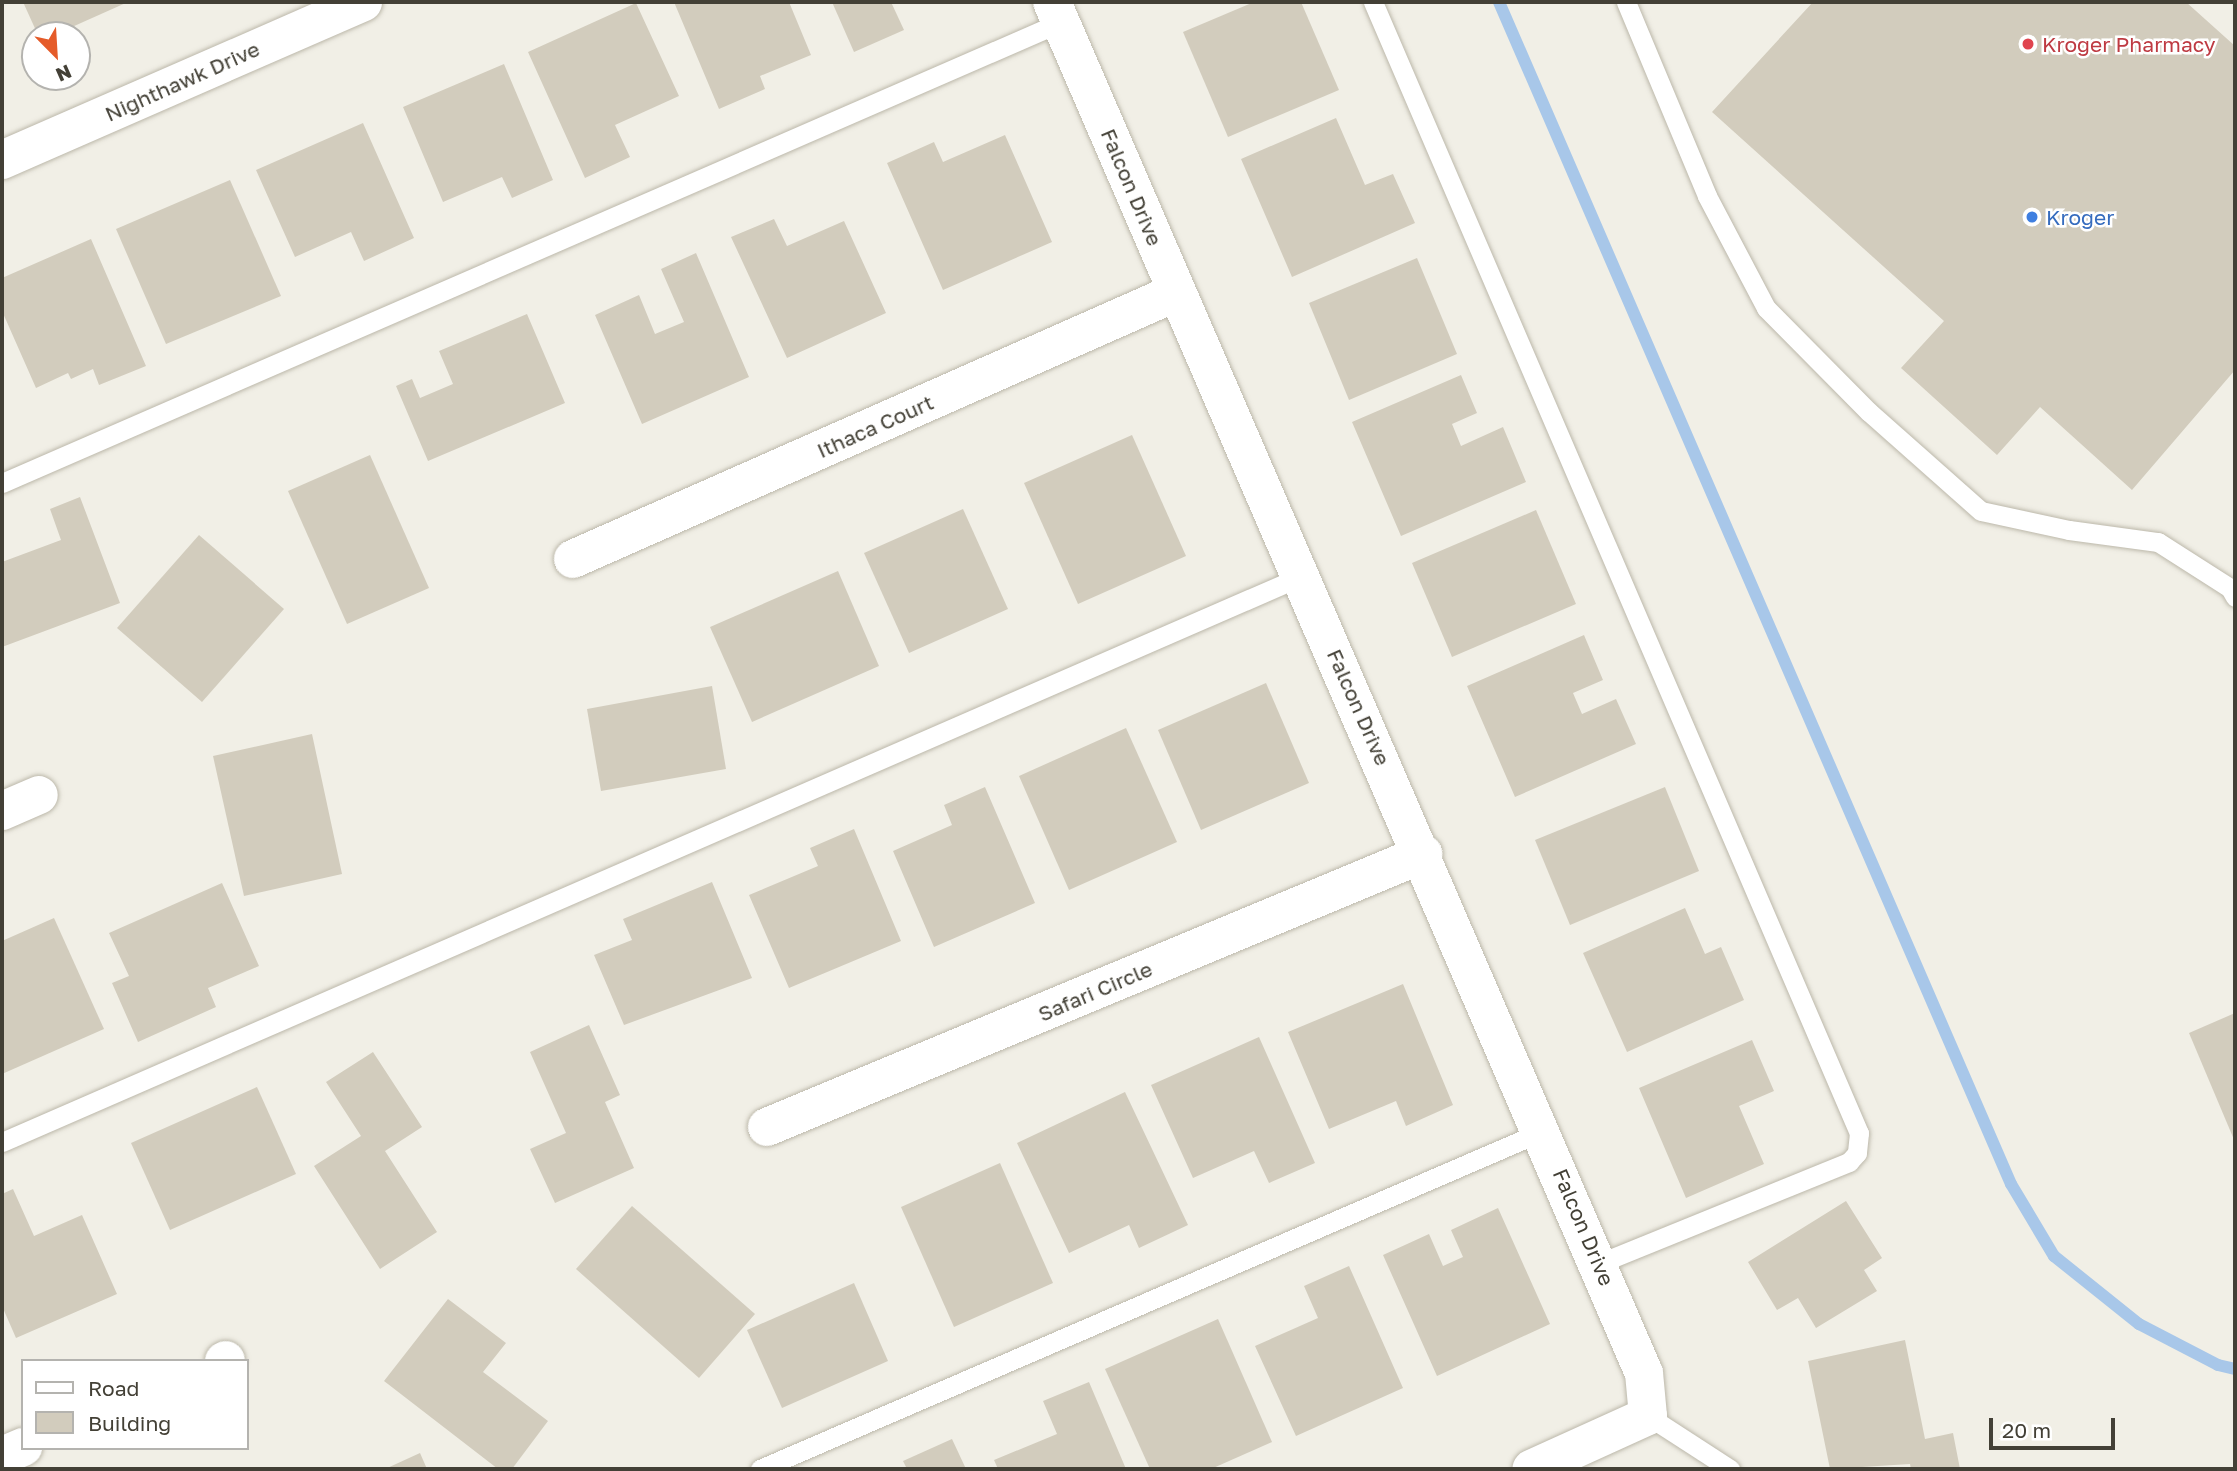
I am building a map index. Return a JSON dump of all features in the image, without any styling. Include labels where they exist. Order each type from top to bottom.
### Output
[{"type":"street","name":"Nighthawk Drive","points":[[2,160],[363,2]]},
{"type":"street","name":"Falcon Drive","points":[[1056,12],[1600,1263],[1644,1373],[1648,1416]]},
{"type":"street","name":"Ithaca Court","points":[[573,559],[1177,292]]},
{"type":"street","points":[[2,811],[39,795]]},
{"type":"street","name":"Safari Circle","points":[[767,1128],[1423,854]]},
{"type":"street","points":[[1531,1469],[1648,1416]]},
{"type":"street","points":[[2,1457],[21,1448]]},
{"type":"lane","points":[[1373,2],[1860,1133],[1857,1153],[1849,1162],[1600,1263]]},
{"type":"lane","points":[[1626,2],[1707,196],[1766,308],[1868,412],[1981,511],[2069,530],[2158,542],[2230,588],[2235,597]]},
{"type":"lane","points":[[2,483],[1056,12]]},
{"type":"lane","points":[[2,1142],[1302,576]]},
{"type":"lane","points":[[760,1469],[1543,1131]]},
{"type":"lane","points":[[1648,1416],[1731,1469]]},
{"type":"building","points":[[23,2],[128,2],[85,21],[32,21]]},
{"type":"building","points":[[674,2],[789,2],[811,55],[760,76],[765,89],[719,109]]},
{"type":"building","points":[[832,2],[891,2],[904,30],[854,52]]},
{"type":"building","points":[[1254,2],[1301,2],[1339,90],[1228,137],[1183,32]]},
{"type":"building","name":"Kroger","points":[[1813,2],[2186,2],[2235,46],[2235,370],[2132,490],[2040,407],[1997,455],[1901,368],[1944,321],[1712,112]]},
{"type":"building","points":[[636,3],[679,96],[615,125],[630,157],[585,178],[528,52]]},
{"type":"building","points":[[504,64],[553,180],[512,198],[502,177],[443,202],[403,107]]},
{"type":"building","points":[[1336,118],[1365,185],[1393,174],[1415,223],[1292,277],[1241,159]]},
{"type":"building","points":[[363,123],[414,238],[364,261],[351,232],[295,257],[256,170]]},
{"type":"building","points":[[1005,135],[1052,242],[943,290],[887,163],[934,142],[943,162]]},
{"type":"building","points":[[230,180],[281,296],[166,344],[116,229]]},
{"type":"building","points":[[774,219],[787,246],[844,221],[886,313],[787,358],[731,237]]},
{"type":"building","points":[[91,239],[146,366],[99,385],[93,369],[71,379],[68,373],[36,388],[2,311],[2,278]]},
{"type":"building","points":[[696,253],[749,377],[642,424],[595,315],[639,295],[655,334],[684,322],[661,269]]},
{"type":"building","points":[[1417,258],[1457,354],[1349,400],[1309,303]]},
{"type":"building","points":[[527,314],[565,403],[428,461],[396,386],[412,379],[420,398],[453,384],[439,351]]},
{"type":"building","points":[[1461,375],[1477,413],[1452,424],[1461,446],[1503,427],[1526,482],[1401,536],[1352,422]]},
{"type":"building","points":[[1132,435],[1186,556],[1078,604],[1024,483]]},
{"type":"building","points":[[370,455],[429,588],[347,624],[288,491]]},
{"type":"building","points":[[80,497],[120,603],[2,647],[2,562],[61,540],[50,509]]},
{"type":"building","points":[[963,509],[1008,609],[909,653],[864,553]]},
{"type":"building","points":[[1536,510],[1576,604],[1452,657],[1412,563]]},
{"type":"building","points":[[199,535],[284,609],[202,702],[117,628]]},
{"type":"building","points":[[838,571],[879,666],[752,722],[710,627]]},
{"type":"building","points":[[1584,635],[1603,680],[1573,693],[1582,714],[1616,699],[1636,744],[1515,797],[1467,686]]},
{"type":"building","points":[[1266,683],[1309,783],[1201,830],[1158,730]]},
{"type":"building","points":[[712,686],[726,769],[601,791],[587,709]]},
{"type":"building","points":[[1126,728],[1177,842],[1069,890],[1019,776]]},
{"type":"building","points":[[312,734],[342,874],[244,896],[213,756]]},
{"type":"building","points":[[985,787],[1035,903],[934,947],[893,851],[952,825],[944,805]]},
{"type":"building","points":[[1665,787],[1699,871],[1570,925],[1535,840]]},
{"type":"building","points":[[854,829],[901,941],[789,988],[749,895],[818,866],[810,848]]},
{"type":"building","points":[[712,882],[752,978],[624,1025],[594,955],[632,940],[623,919]]},
{"type":"building","points":[[222,883],[259,966],[208,988],[216,1007],[138,1042],[112,983],[129,976],[109,933]]},
{"type":"building","points":[[1685,908],[1705,954],[1721,947],[1744,1000],[1627,1052],[1583,953]]},
{"type":"building","points":[[54,918],[104,1029],[2,1074],[2,941]]},
{"type":"building","points":[[1403,984],[1453,1105],[1406,1126],[1396,1101],[1329,1129],[1288,1032]]},
{"type":"building","points":[[2235,1013],[2235,1142],[2189,1033]]},
{"type":"building","points":[[589,1025],[620,1095],[605,1102],[634,1168],[555,1203],[530,1149],[566,1133],[530,1052]]},
{"type":"building","points":[[1259,1037],[1315,1163],[1269,1183],[1254,1151],[1193,1178],[1151,1085]]},
{"type":"building","points":[[1752,1040],[1774,1091],[1739,1106],[1764,1164],[1686,1198],[1639,1088]]},
{"type":"building","points":[[373,1052],[422,1127],[385,1151],[437,1232],[380,1269],[314,1166],[361,1136],[326,1082]]},
{"type":"building","points":[[257,1087],[296,1174],[170,1230],[131,1143]]},
{"type":"building","points":[[1125,1092],[1188,1225],[1139,1248],[1129,1225],[1069,1253],[1017,1143]]},
{"type":"building","points":[[1000,1163],[1053,1283],[954,1327],[901,1207]]},
{"type":"building","points":[[13,1189],[34,1236],[82,1215],[117,1294],[16,1338],[2,1306],[2,1194]]},
{"type":"building","points":[[1846,1201],[1882,1258],[1864,1270],[1877,1291],[1816,1328],[1798,1298],[1777,1310],[1748,1262]]},
{"type":"building","points":[[632,1206],[755,1314],[699,1378],[576,1269]]},
{"type":"building","points":[[1498,1208],[1550,1324],[1437,1376],[1383,1255],[1429,1234],[1443,1266],[1463,1257],[1451,1230]]},
{"type":"building","points":[[1349,1266],[1403,1388],[1296,1436],[1255,1346],[1318,1318],[1304,1286]]},
{"type":"building","points":[[854,1283],[888,1361],[782,1408],[747,1330]]},
{"type":"building","points":[[448,1299],[506,1343],[483,1372],[548,1421],[512,1469],[498,1469],[384,1381]]},
{"type":"building","points":[[1218,1319],[1272,1442],[1211,1469],[1150,1469],[1105,1369]]},
{"type":"building","points":[[1905,1340],[1925,1439],[1953,1433],[1960,1469],[1911,1469],[1910,1464],[1830,1469],[1808,1361]]},
{"type":"building","points":[[1089,1382],[1126,1469],[998,1469],[994,1460],[1057,1434],[1043,1401]]},
{"type":"building","points":[[952,1439],[966,1469],[907,1469],[903,1461]]},
{"type":"building","points":[[420,1453],[427,1469],[385,1469]]},
{"type":"waterway","points":[[1499,2],[2011,1184],[2054,1256],[2139,1324],[2218,1365],[2235,1369]]},
{"type":"place","name":"Kroger Pharmacy","points":[[2028,44]]},
{"type":"place","name":"Kroger","points":[[2032,217]]}]
